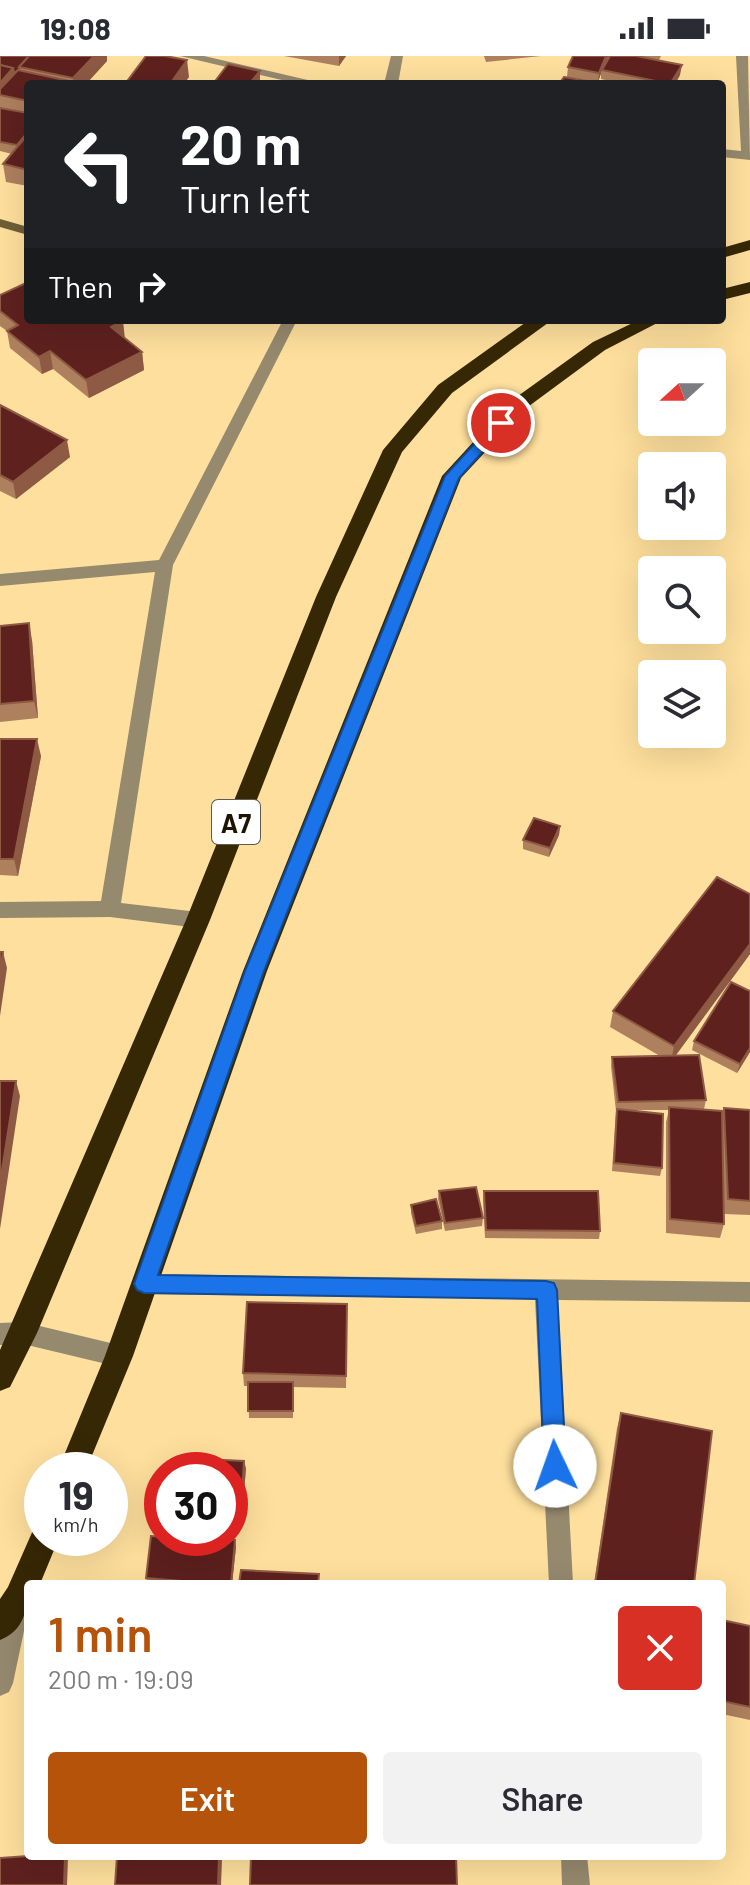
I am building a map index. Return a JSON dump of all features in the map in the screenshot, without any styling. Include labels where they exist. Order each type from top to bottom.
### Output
[{"type":"highway","points":[[726,252],[750,245]]},
{"type":"highway","points":[[726,294],[750,287]]},
{"type":"highway","name":"A7","points":[[0,1378],[11,1333],[198,920],[326,597],[393,450],[445,389],[535,324]]},
{"type":"highway","name":"A7","points":[[79,1452],[119,1356],[255,971],[452,476],[518,405],[599,346],[646,324]]},
{"type":"highway","points":[[26,1580],[36,1556]]},
{"type":"highway","points":[[0,1625],[24,1586]]},
{"type":"main road","points":[[0,223],[24,230]]},
{"type":"street","points":[[186,56],[299,80]]},
{"type":"street","points":[[392,80],[397,56]]},
{"type":"street","points":[[726,153],[749,156],[742,56]]},
{"type":"street","points":[[110,909],[165,565],[288,324]]},
{"type":"street","points":[[0,580],[165,565]]},
{"type":"street","points":[[0,910],[110,909],[198,920]]},
{"type":"street","points":[[144,1284],[750,1292]]},
{"type":"street","points":[[546,1290],[561,1580]]},
{"type":"street","points":[[11,1333],[119,1356]]},
{"type":"street","points":[[0,1683],[19,1598]]},
{"type":"street","points":[[574,1860],[576,1885]]},
{"type":"building","points":[[0,56],[29,56],[14,72],[13,68],[0,65]]},
{"type":"building","points":[[29,56],[94,56],[73,78],[19,67]]},
{"type":"building","points":[[146,56],[187,60],[173,80],[128,80]]},
{"type":"building","points":[[573,56],[606,56],[599,73],[568,67]]},
{"type":"building","points":[[610,56],[636,56],[682,65],[673,80],[651,80],[602,70]]},
{"type":"building","points":[[228,64],[260,71],[252,80],[216,80]]},
{"type":"building","points":[[0,65],[13,68],[0,83]]},
{"type":"building","points":[[18,70],[64,80],[24,80],[24,100],[0,95],[0,89]]},
{"type":"building","points":[[0,108],[24,112],[24,137],[17,145],[0,142]]},
{"type":"building","points":[[24,139],[24,169],[3,164]]},
{"type":"building","points":[[24,284],[24,324],[117,324],[111,327],[142,352],[86,380],[50,351],[39,357],[7,331],[18,325],[0,311],[0,295]]},
{"type":"building","points":[[0,405],[67,440],[13,482],[0,475]]},
{"type":"building","points":[[29,623],[34,701],[0,704],[0,626]]},
{"type":"building","points":[[0,739],[37,739],[14,859],[0,859]]},
{"type":"building","points":[[534,818],[560,826],[550,848],[523,840]]},
{"type":"building","points":[[717,877],[750,894],[750,944],[674,1046],[613,1011]]},
{"type":"building","points":[[731,982],[750,991],[750,1048],[740,1064],[694,1041]]},
{"type":"building","points":[[699,1055],[706,1100],[618,1102],[612,1057]]},
{"type":"building","points":[[0,1081],[16,1081],[0,1183]]},
{"type":"building","points":[[669,1107],[722,1111],[724,1224],[670,1219]]},
{"type":"building","points":[[724,1108],[750,1110],[750,1201],[728,1199]]},
{"type":"building","points":[[617,1109],[663,1114],[662,1168],[614,1163]]},
{"type":"building","points":[[476,1187],[483,1218],[445,1223],[439,1191]]},
{"type":"building","points":[[484,1191],[598,1191],[600,1231],[486,1230]]},
{"type":"building","points":[[436,1199],[442,1221],[416,1226],[411,1205]]},
{"type":"building","points":[[247,1302],[347,1304],[346,1376],[243,1373]]},
{"type":"building","points":[[248,1382],[293,1382],[293,1411],[248,1411]]},
{"type":"building","points":[[621,1413],[712,1431],[694,1580],[596,1580]]},
{"type":"building","points":[[149,1556],[234,1556],[231,1580],[146,1578]]},
{"type":"building","points":[[241,1570],[319,1574],[318,1580],[240,1580]]},
{"type":"building","points":[[726,1621],[750,1626],[750,1707],[726,1702]]},
{"type":"building","points":[[24,1856],[24,1860],[65,1860],[64,1885],[0,1885],[0,1858]]},
{"type":"building","points":[[117,1860],[219,1860],[218,1885],[115,1885]]},
{"type":"building","points":[[251,1860],[456,1860],[457,1885],[250,1885]]},
{"type":"route","points":[[501,423],[452,476],[255,971],[144,1284],[546,1290],[555,1466]]}]
